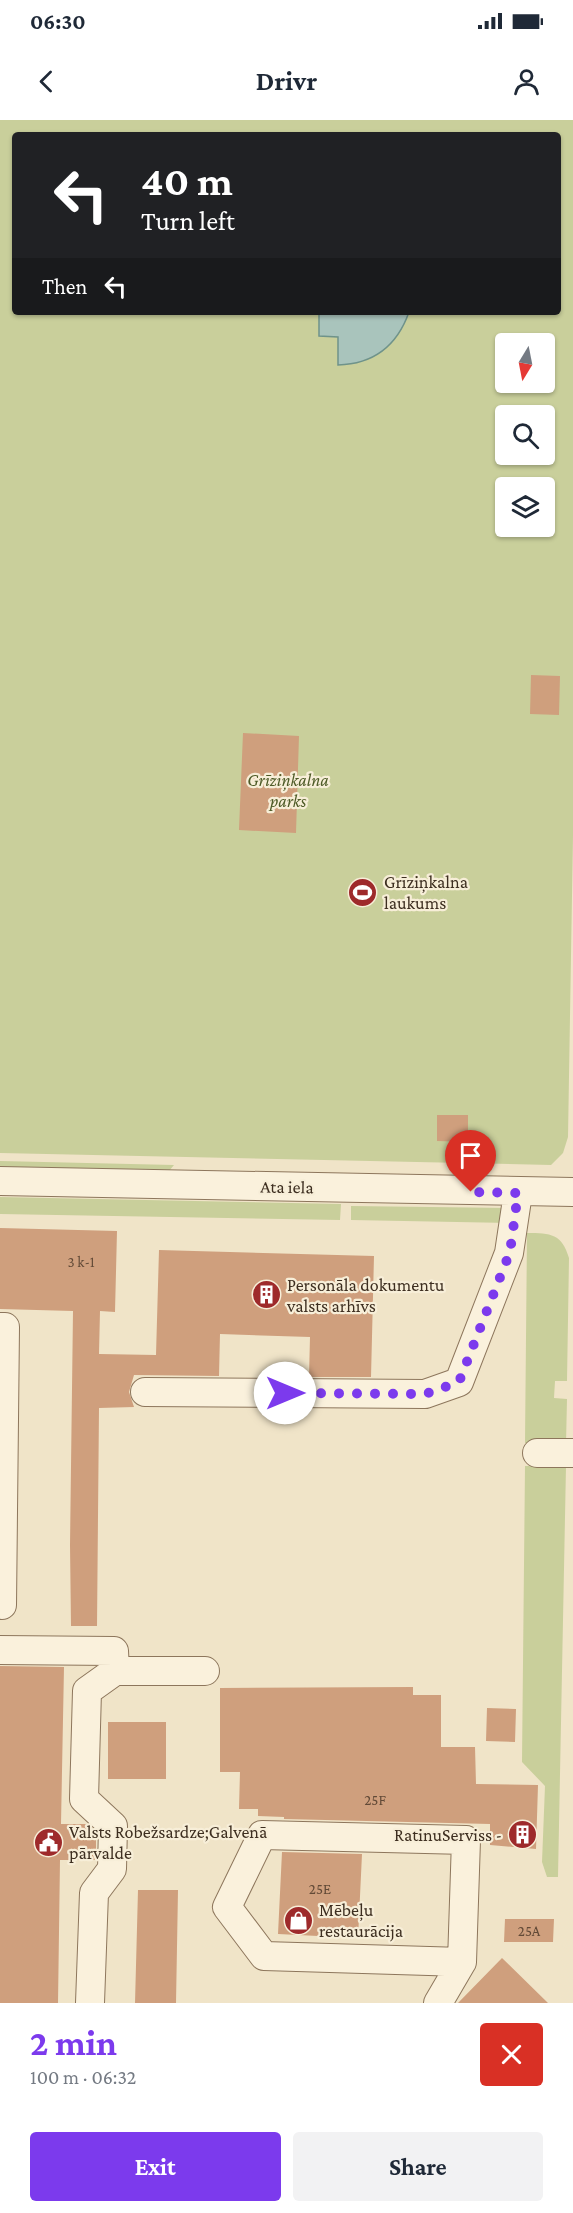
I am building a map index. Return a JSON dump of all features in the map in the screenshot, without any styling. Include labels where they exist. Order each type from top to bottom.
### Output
[{"type":"street","name":"Ata iela","points":[[0,1181],[518,1193],[573,1192]]},
{"type":"street","points":[[146,1392],[425,1394],[459,1382],[510,1252],[518,1193]]},
{"type":"street","points":[[0,1327],[5,1327],[2,1605]]},
{"type":"street","points":[[537,1453],[573,1453]]},
{"type":"street","points":[[0,1650],[114,1651],[115,1671]]},
{"type":"street","points":[[90,2003],[94,1893],[112,1869],[113,1826],[84,1799],[87,1691],[115,1671],[205,1671]]},
{"type":"street","points":[[438,2003],[462,1962],[466,1840],[262,1835],[227,1907],[264,1956],[462,1962]]},
{"type":"green space","name":"Grīziņkalna parks","points":[[0,120],[573,120],[573,835],[568,1137],[563,1153],[551,1165],[0,1153]]},
{"type":"green space","points":[[0,1161],[174,1165],[169,1171],[0,1167]]},
{"type":"green space","points":[[0,1197],[341,1204],[340,1220],[0,1214]]},
{"type":"green space","points":[[351,1206],[513,1208],[511,1223],[351,1220]]},
{"type":"green space","points":[[527,1233],[554,1236],[563,1244],[569,1258],[567,1381],[555,1381],[554,1398],[567,1399],[566,1444],[525,1443]]},
{"type":"green space","points":[[525,1466],[566,1466],[558,1877],[547,1877],[542,1862],[545,1786],[522,1762]]},
{"type":"water","points":[[319,315],[408,315],[398,334],[382,351],[373,357],[351,364],[338,365],[338,337],[319,336]]},
{"type":"building","points":[[531,675],[560,676],[559,715],[530,714]]},
{"type":"building","points":[[243,733],[299,736],[296,833],[239,830]]},
{"type":"building","points":[[437,1115],[468,1115],[468,1142],[437,1141]]},
{"type":"building","points":[[0,1228],[117,1231],[115,1312],[100,1311],[99,1354],[156,1355],[159,1250],[374,1256],[371,1377],[309,1377],[310,1337],[220,1334],[219,1376],[134,1375],[129,1392],[134,1407],[99,1408],[97,1626],[71,1626],[73,1311],[0,1309]]},
{"type":"building","name":"Valsts Robežsardze;Galvenā pārvalde","points":[[0,1666],[64,1667],[61,1824],[87,1824],[96,1833],[96,1860],[60,1860],[58,2003],[0,2003]]},
{"type":"building","points":[[413,1687],[413,1695],[441,1695],[441,1747],[475,1747],[476,1784],[538,1785],[536,1849],[490,1845],[490,1824],[284,1819],[284,1817],[258,1816],[258,1809],[239,1809],[240,1772],[220,1772],[220,1688]]},
{"type":"building","points":[[487,1708],[516,1709],[515,1742],[486,1741]]},
{"type":"building","points":[[108,1722],[166,1722],[166,1779],[108,1779]]},
{"type":"building","points":[[282,1852],[362,1854],[358,1938],[278,1934]]},
{"type":"building","points":[[138,1890],[178,1890],[176,2003],[135,2003]]},
{"type":"building","points":[[505,1919],[554,1919],[553,1942],[504,1942]]},
{"type":"building","points":[[502,1958],[548,2003],[458,2003]]},
{"type":"place","name":"Grīziņkalna laukums","points":[[363,892]]},
{"type":"place","name":"Personāla dokumentu valsts arhīvs","points":[[266,1295]]},
{"type":"place","name":"RatinuServiss -","points":[[523,1835]]},
{"type":"place","name":"Valsts Robežsardze;Galvenā pārvalde","points":[[48,1842]]},
{"type":"place","name":"Mēbeļu restaurācija","points":[[298,1920]]},
{"type":"route","points":[[285,1393],[425,1394],[459,1382],[510,1252],[518,1193],[471,1192]]}]
